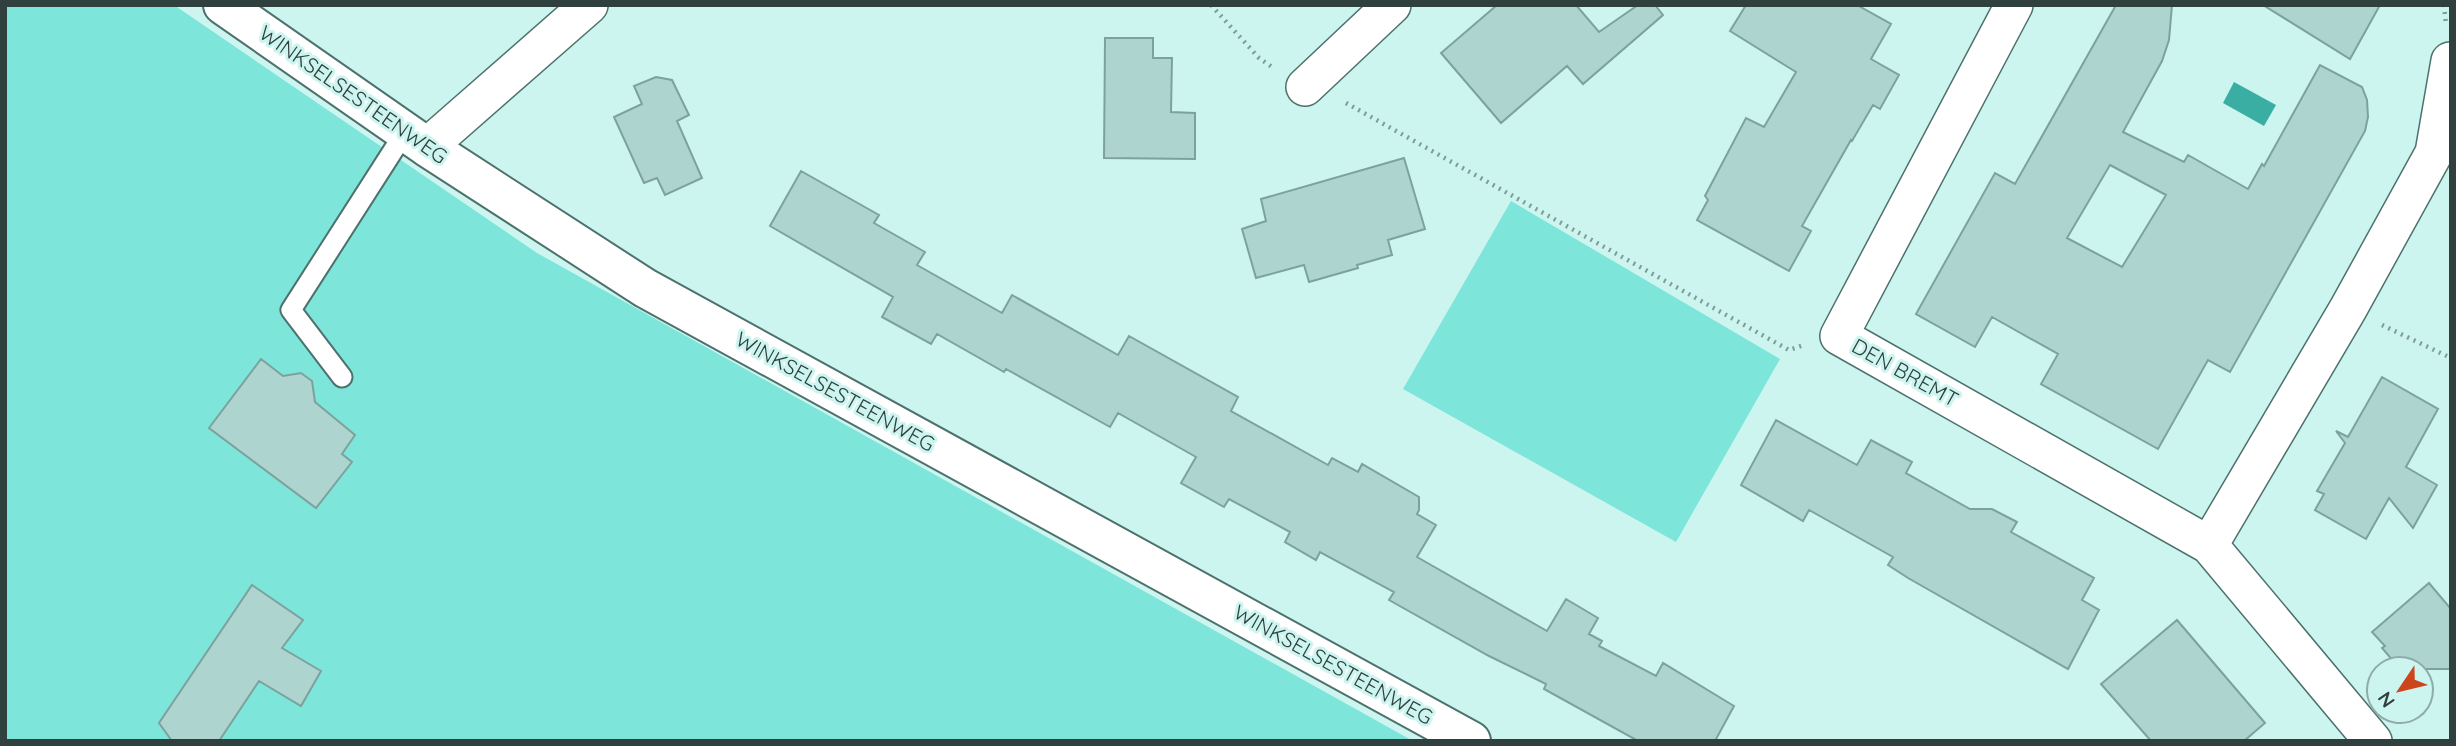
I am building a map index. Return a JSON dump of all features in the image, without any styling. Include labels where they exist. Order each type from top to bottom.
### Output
[{"type":"street","name":"WINKSELSESTEENWEG","points":[[222,5],[416,139],[645,288],[1471,741]]},
{"type":"street","points":[[416,139],[589,5]]},
{"type":"street","points":[[1305,87],[1392,5]]},
{"type":"street","name":"DEN BREMT","points":[[2000,10],[1839,336],[2210,545],[2373,741]]},
{"type":"street","points":[[2210,545],[2348,309],[2434,153],[2450,61]]},
{"type":"lane","points":[[342,377],[291,310],[416,139]]},
{"type":"path","points":[[1211,5],[1259,58],[1305,87],[1352,105],[1789,350],[1839,336]]},
{"type":"path","points":[[2348,309],[2451,358]]},
{"type":"shaded area","points":[[5,5],[174,5],[537,253],[1413,741],[5,741]]},
{"type":"shaded area","points":[[2234,82],[2276,105],[2264,126],[2223,103]]},
{"type":"shaded area","points":[[1511,201],[1780,359],[1676,542],[1403,389]]},
{"type":"building","points":[[1497,5],[1576,5],[1599,32],[1638,5],[1655,5],[1663,15],[1583,84],[1567,66],[1501,123],[1441,53]]},
{"type":"building","points":[[1746,5],[1857,5],[1891,24],[1871,59],[1899,75],[1880,109],[1873,105],[1802,226],[1811,231],[1789,271],[1697,220],[1708,200],[1705,196],[1746,118],[1764,127],[1796,72],[1730,31]]},
{"type":"building","points":[[2116,5],[2172,5],[2169,40],[2162,61],[2123,132],[2184,162],[2188,155],[2248,189],[2262,164],[2264,166],[2320,65],[2362,87],[2367,100],[2365,131],[2230,372],[2208,360],[2158,449],[2041,384],[2058,354],[1992,317],[1975,347],[1916,314],[1995,173],[2015,184]],"holes":[[[2110,165],[2166,195],[2122,267],[2067,238]]]},
{"type":"building","points":[[2263,5],[2380,5],[2350,59]]},
{"type":"building","points":[[1105,38],[1153,38],[1153,58],[1172,58],[1171,112],[1195,113],[1195,159],[1104,158]]},
{"type":"building","points":[[656,77],[672,80],[689,115],[677,121],[702,178],[665,195],[657,178],[644,183],[614,117],[642,104],[634,86]]},
{"type":"building","points":[[1404,158],[1425,229],[1388,240],[1392,255],[1357,265],[1358,268],[1309,282],[1304,265],[1256,278],[1242,229],[1266,221],[1261,199]]},
{"type":"building","points":[[801,171],[879,215],[874,223],[925,252],[917,265],[1002,313],[1012,295],[1118,355],[1129,336],[1238,397],[1231,411],[1328,465],[1332,458],[1358,472],[1362,464],[1419,497],[1417,514],[1436,525],[1417,557],[1547,631],[1566,599],[1598,618],[1589,634],[1602,641],[1599,646],[1656,676],[1663,663],[1734,706],[1715,741],[1638,741],[1544,689],[1546,684],[1489,656],[1389,600],[1394,592],[1320,552],[1316,560],[1285,542],[1290,532],[1229,499],[1224,507],[1181,483],[1196,457],[1118,413],[1110,427],[937,334],[931,344],[882,317],[893,297],[770,226]]},
{"type":"building","points":[[261,359],[283,376],[301,373],[312,381],[315,402],[355,435],[342,454],[352,462],[316,508],[209,428]]},
{"type":"building","points":[[2382,377],[2438,409],[2406,467],[2437,485],[2413,528],[2389,498],[2366,539],[2315,510],[2324,494],[2317,491],[2345,443],[2336,431],[2348,437]]},
{"type":"building","points":[[1776,420],[1857,465],[1871,440],[1912,462],[1906,473],[1970,509],[1992,509],[2017,522],[2011,532],[2094,578],[2082,600],[2099,610],[2068,669],[1908,578],[1888,565],[1893,557],[1809,510],[1803,521],[1741,485]]},
{"type":"building","points":[[2429,583],[2451,609],[2451,669],[2435,669],[2435,655],[2388,655],[2382,648],[2385,646],[2372,632]]},
{"type":"building","points":[[252,585],[303,620],[282,648],[321,671],[301,706],[259,681],[219,741],[172,741],[159,723]]},
{"type":"building","points":[[2177,620],[2265,723],[2244,741],[2151,741],[2101,684]]}]
